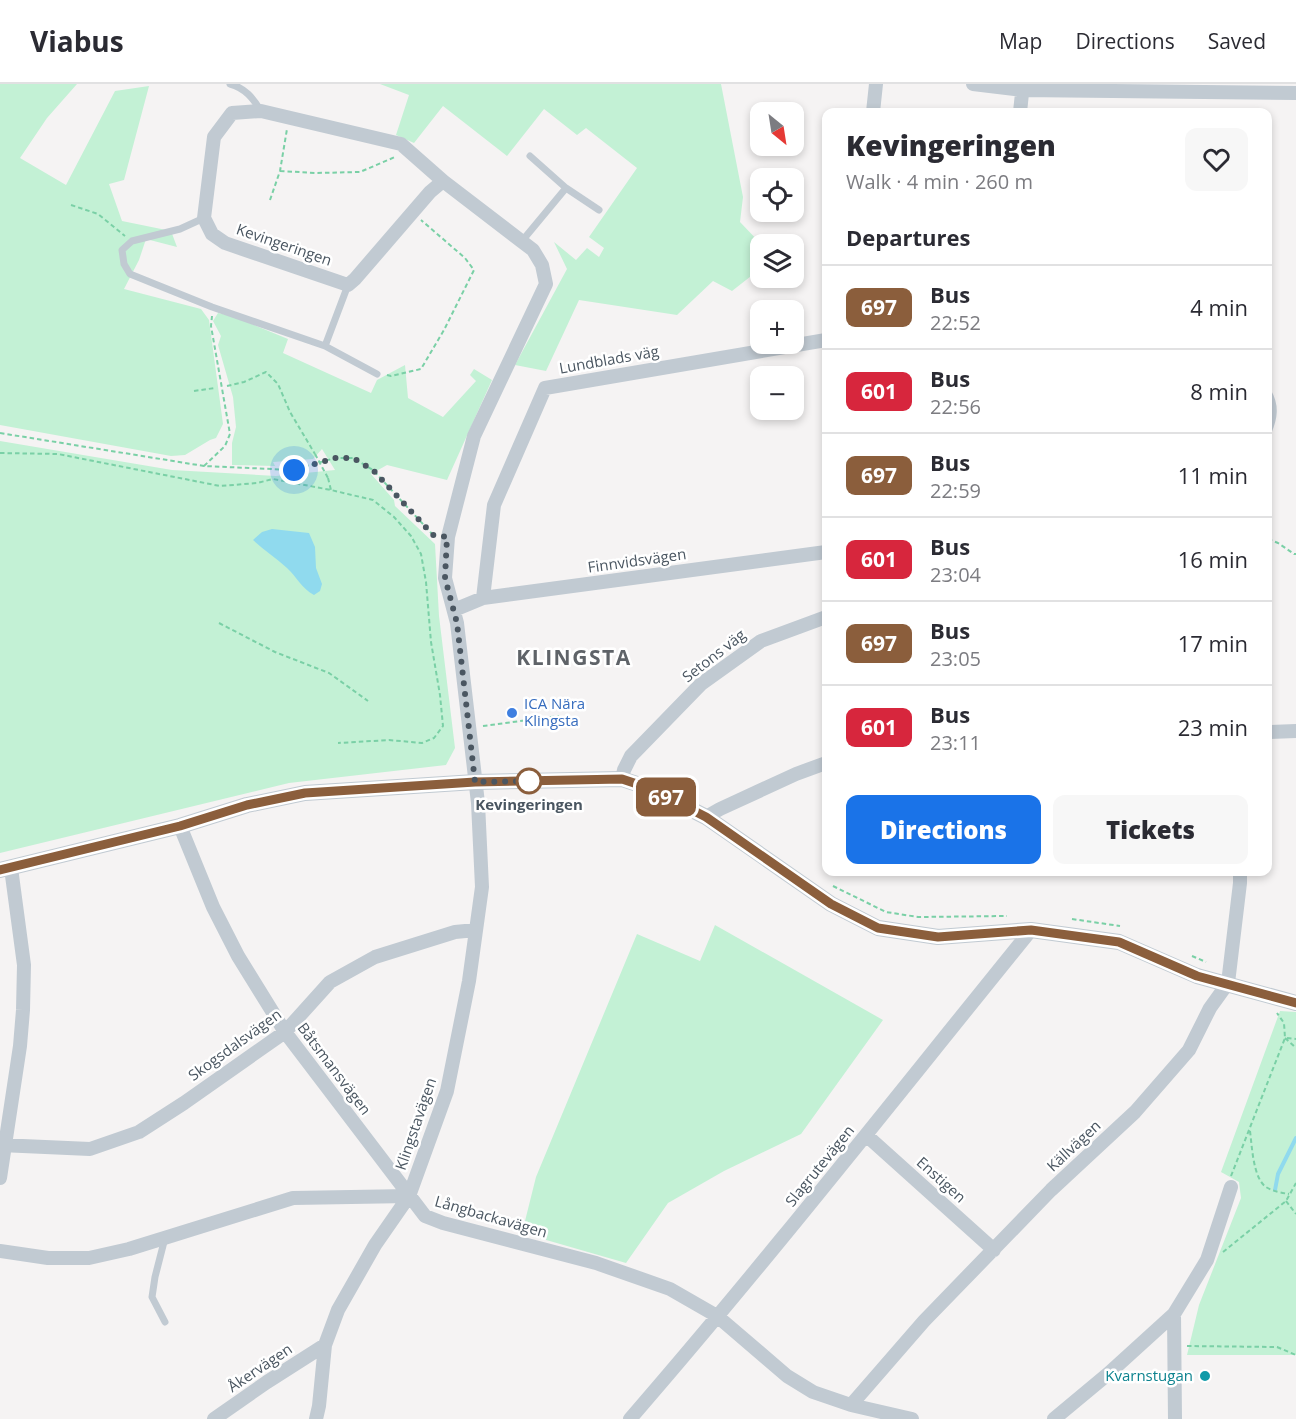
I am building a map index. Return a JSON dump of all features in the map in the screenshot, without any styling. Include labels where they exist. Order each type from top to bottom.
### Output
[{"type":"street","points":[[873,108],[876,84]]},
{"type":"street","points":[[974,84],[1296,93]]},
{"type":"street","points":[[1020,108],[1022,87]]},
{"type":"street","points":[[204,218],[214,137],[232,113],[261,111],[401,144],[443,181],[533,250],[542,265],[546,284],[474,436],[447,537],[445,578],[457,623],[475,782]]},
{"type":"street","points":[[348,285],[356,279],[430,192],[443,181]]},
{"type":"street","name":"Kevingeringen","points":[[204,218],[212,234],[225,243],[348,285]]},
{"type":"street","name":"Lundblads väg","points":[[483,598],[494,505],[545,388],[822,341]]},
{"type":"street","name":"Finnvidsvägen","points":[[454,610],[483,598],[822,553]]},
{"type":"street","name":"Setons väg","points":[[622,779],[631,756],[701,684],[761,641],[822,618]]},
{"type":"street","points":[[1272,732],[1296,731]]},
{"type":"street","points":[[706,817],[720,808],[822,764]]},
{"type":"street","points":[[0,1178],[2,1145],[21,1046],[24,965],[5,869],[180,826],[247,805],[305,793],[475,782],[622,779],[649,788],[706,817],[831,904],[878,928],[938,937],[1031,930],[1119,942],[1197,976],[1296,1003]]},
{"type":"street","name":"Klingstavägen","points":[[315,1419],[319,1406],[325,1345],[338,1310],[375,1245],[409,1196],[447,1091],[469,981],[482,888],[475,782]]},
{"type":"street","name":"Båtsmansvägen","points":[[180,826],[213,907],[238,956],[285,1032],[409,1196]]},
{"type":"street","name":"Källvägen","points":[[851,1405],[924,1322],[1051,1190],[1135,1112],[1189,1050],[1210,1008],[1228,983],[1240,876]]},
{"type":"street","name":"Skogsdalsvägen","points":[[2,1145],[90,1149],[139,1132],[285,1032],[330,982],[375,957],[455,932],[476,930]]},
{"type":"street","name":"Slagrutevägen","points":[[630,1419],[700,1338],[1031,930]]},
{"type":"street","name":"Enstigen","points":[[866,1135],[994,1250]]},
{"type":"street","points":[[1054,1419],[1174,1314],[1207,1260],[1231,1187]]},
{"type":"street","points":[[0,1251],[48,1257],[88,1258],[129,1249],[293,1198],[409,1196]]},
{"type":"street","name":"Långbackavägen","points":[[409,1196],[425,1216],[443,1223],[596,1263],[670,1290],[717,1316],[787,1376],[813,1392],[851,1405],[912,1419]]},
{"type":"street","points":[[1174,1314],[1175,1419]]},
{"type":"street","name":"Åkervägen","points":[[213,1419],[325,1345]]},
{"type":"lane","points":[[230,84],[238,86],[253,98],[261,111]]},
{"type":"lane","points":[[530,156],[566,188],[599,210]]},
{"type":"lane","points":[[522,241],[566,188]]},
{"type":"lane","points":[[204,218],[180,229],[132,241],[122,250],[124,264],[130,274],[212,307],[325,346],[377,374]]},
{"type":"lane","points":[[325,346],[348,285]]},
{"type":"lane","points":[[1272,399],[1274,403],[1272,423]]},
{"type":"lane","points":[[165,1238],[152,1297],[165,1322]]},
{"type":"path","points":[[270,200],[280,171],[289,117]]},
{"type":"path","points":[[280,171],[360,172],[408,150]]},
{"type":"path","points":[[71,205],[98,214],[115,228]]},
{"type":"path","points":[[377,374],[391,376],[421,369],[444,330],[474,270],[465,258],[412,213]]},
{"type":"path","points":[[204,466],[225,446],[230,434],[211,326],[212,307]]},
{"type":"path","points":[[227,386],[244,382],[266,372],[278,384],[290,412],[328,478],[331,490]]},
{"type":"path","points":[[194,391],[215,388]]},
{"type":"path","points":[[0,433],[204,466],[294,470],[335,458],[353,458],[373,470],[433,535],[447,537]]},
{"type":"path","points":[[0,453],[58,454],[220,486],[257,483],[273,479],[373,500],[394,517],[411,536],[422,554],[430,642],[443,726],[434,738],[422,743],[389,740],[338,743]]},
{"type":"path","points":[[1272,541],[1296,554]]},
{"type":"path","points":[[219,623],[274,652],[329,674],[368,701]]},
{"type":"path","points":[[469,728],[559,716]]},
{"type":"path","points":[[828,884],[886,912],[918,917],[1014,915]]},
{"type":"path","points":[[1065,919],[1122,926]]},
{"type":"path","points":[[1186,954],[1208,963]]},
{"type":"path","points":[[1231,1187],[1230,1177],[1285,1038],[1284,1023],[1277,1013]]},
{"type":"path","points":[[1285,1038],[1296,1039]]},
{"type":"path","points":[[1285,1038],[1296,1048]]},
{"type":"path","points":[[1249,1129],[1259,1179],[1267,1188],[1289,1194]]},
{"type":"path","points":[[1207,1260],[1225,1251],[1286,1201],[1296,1183]]},
{"type":"path","points":[[1286,1201],[1296,1214]]},
{"type":"path","points":[[1173,1346],[1277,1347],[1296,1355]]},
{"type":"green space","points":[[0,84],[77,84],[47,118],[20,158],[66,185],[115,91],[149,86],[124,180],[109,184],[122,221],[171,231],[177,247],[146,239],[139,260],[124,289],[201,309],[209,320],[223,424],[216,438],[185,455],[171,456],[0,425]]},
{"type":"green space","points":[[380,84],[721,84],[743,197],[740,222],[751,234],[750,277],[732,291],[713,281],[677,315],[579,300],[546,371],[515,365],[567,269],[554,242],[576,260],[587,248],[599,257],[604,248],[589,237],[637,168],[586,128],[577,135],[544,109],[507,156],[443,106],[414,143],[396,135],[409,95]]},
{"type":"green space","points":[[218,313],[232,316],[288,339],[283,353],[371,393],[377,380],[405,365],[408,398],[443,417],[476,381],[470,375],[474,369],[492,380],[447,480],[387,465],[371,474],[394,500],[395,506],[435,544],[439,616],[455,748],[446,765],[289,783],[0,853],[0,441],[172,470],[276,476],[335,470],[322,449],[313,459],[273,462],[275,466],[232,465],[232,443],[236,427],[233,397],[218,345],[221,336],[213,321]]},
{"type":"green space","points":[[715,925],[883,1020],[801,1134],[724,1171],[668,1203],[626,1263],[522,1233],[536,1177],[637,934],[700,961]]},
{"type":"green space","points":[[1280,1011],[1296,1012],[1296,1355],[1187,1355],[1199,1305],[1241,1198],[1239,1182],[1221,1172]]},
{"type":"water","points":[[272,529],[309,533],[315,547],[316,568],[322,584],[320,591],[314,595],[302,586],[287,568],[253,540],[262,532]]},
{"type":"waterway","points":[[1275,1190],[1278,1174],[1296,1138]]},
{"type":"bus line","name":"697","points":[[0,870],[180,826],[247,805],[305,793],[475,782],[622,779],[649,788],[706,817],[831,904],[878,928],[938,937],[1031,930],[1119,942],[1197,976],[1296,1003]]},
{"type":"place","name":"ICA Nära Klingsta","points":[[512,713]]},
{"type":"place","name":"Kevingeringen","points":[[529,781]]},
{"type":"place","name":"Kvarnstugan","points":[[1205,1376]]},
{"type":"district","name":"KLINGSTA","points":[[574,658]]},
{"type":"route","points":[[294,470],[335,458],[353,458],[373,470],[433,535],[447,537],[445,578],[457,623],[475,782],[535,781],[529,781]]}]
